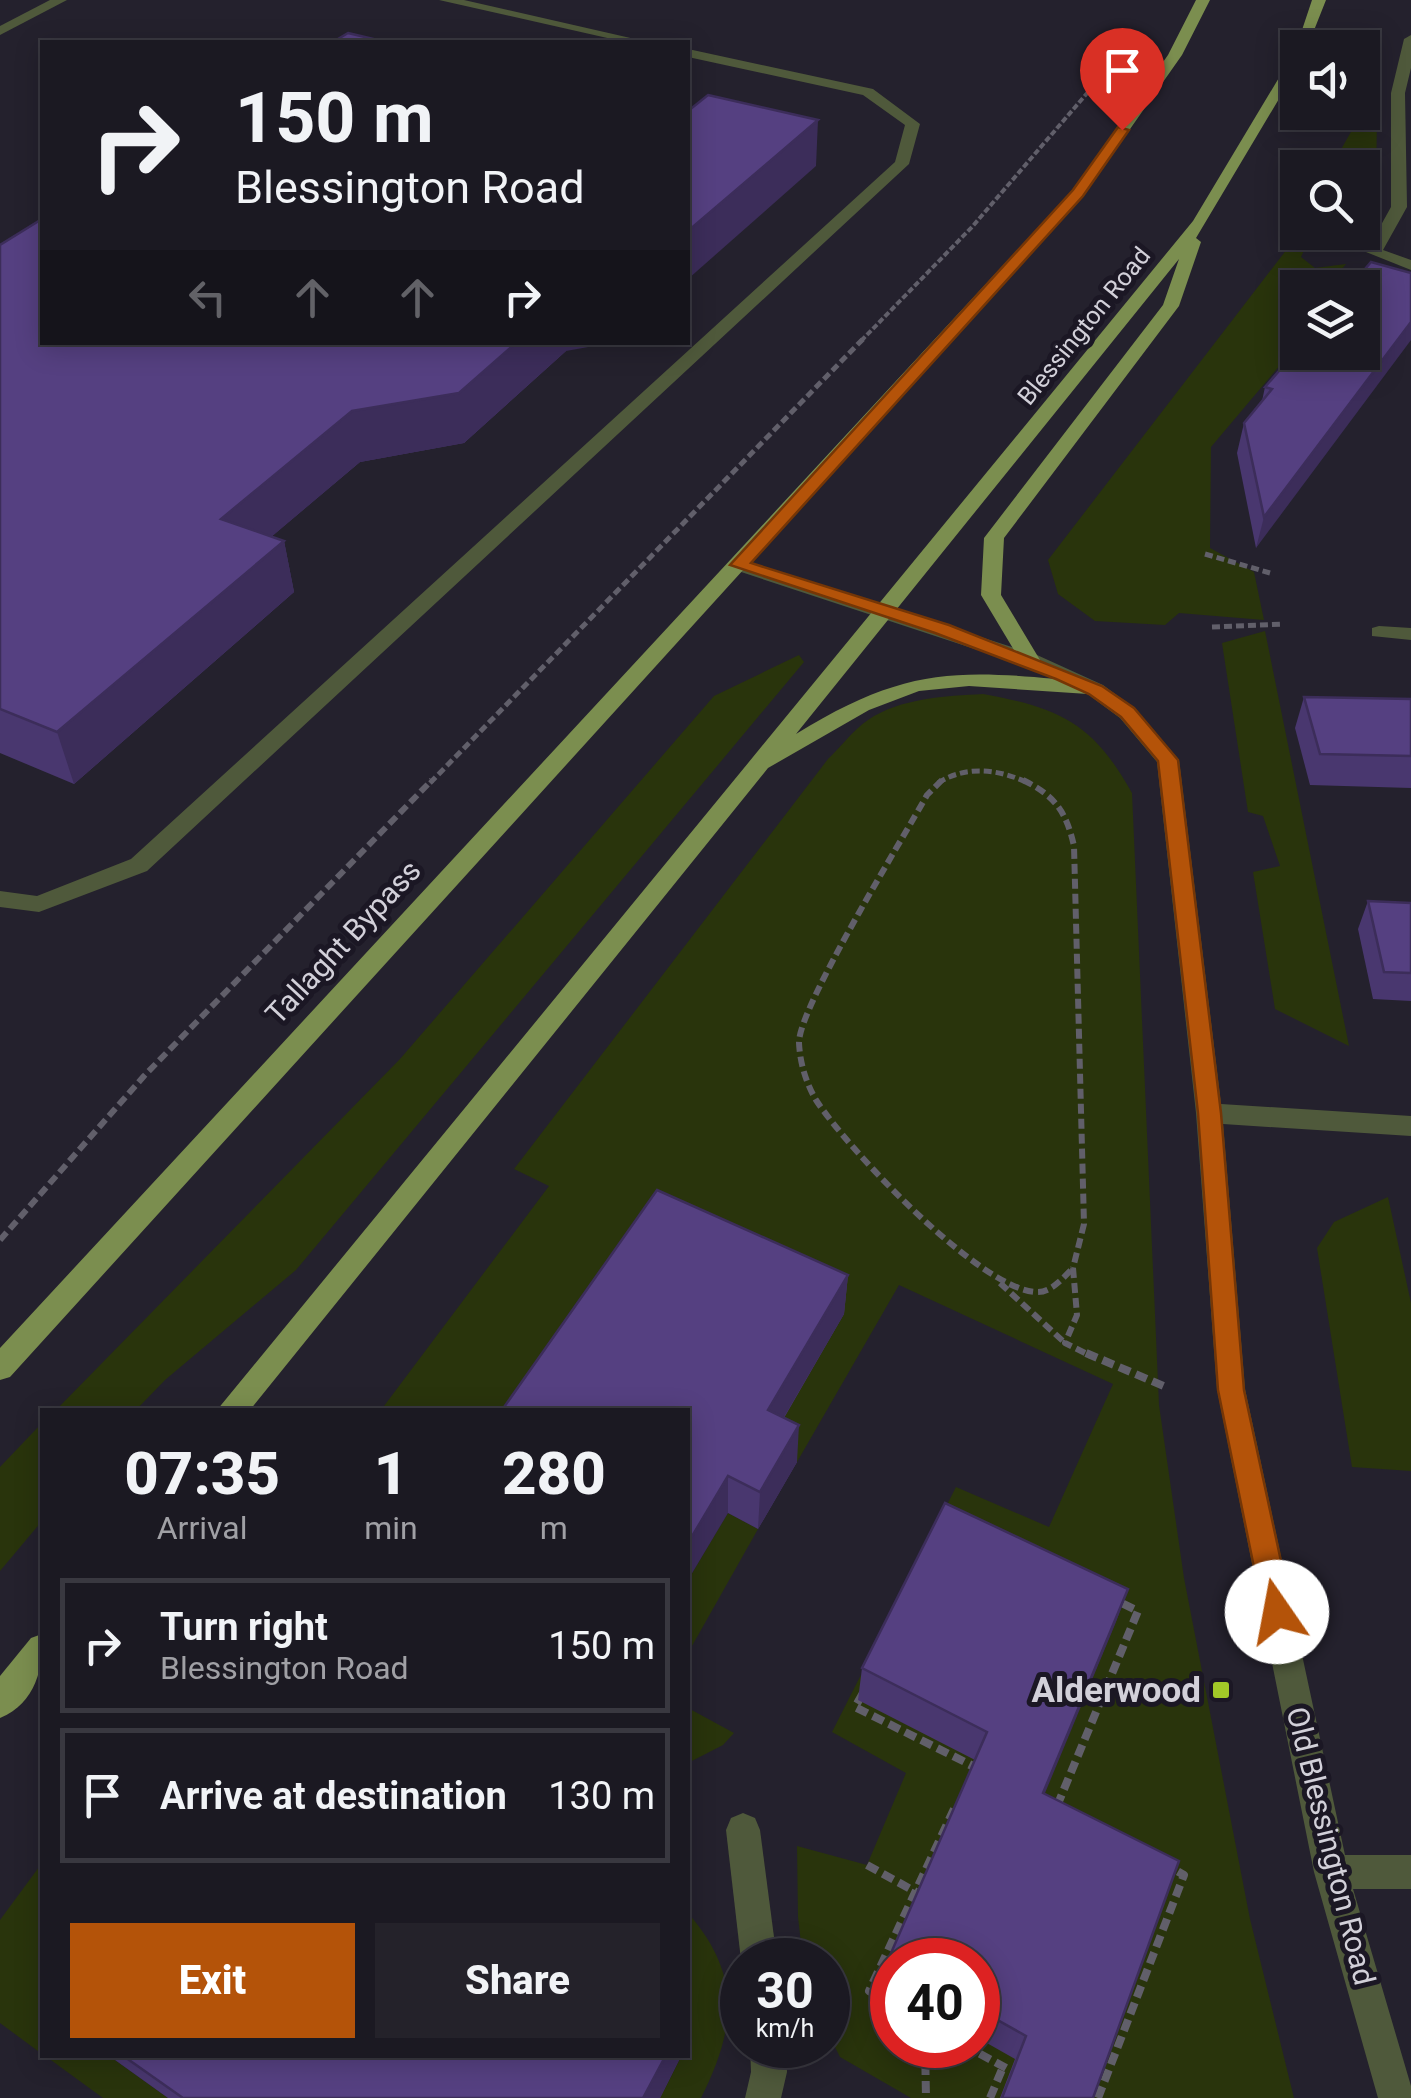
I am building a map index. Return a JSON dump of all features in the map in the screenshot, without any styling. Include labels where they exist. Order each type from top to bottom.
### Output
[{"type":"main road","points":[[739,565],[1078,193],[1174,55],[1203,0]]},
{"type":"main road","name":"Blessington Road","points":[[1307,30],[1319,0]]},
{"type":"main road","name":"Blessington Road","points":[[882,611],[1200,223],[1280,83]]},
{"type":"main road","points":[[1030,660],[991,595],[994,538],[1172,306],[1200,223]]},
{"type":"main road","name":"Tallaght Bypass","points":[[0,1368],[739,565]]},
{"type":"main road","points":[[234,1408],[882,611]]},
{"type":"main road","points":[[752,770],[872,700],[920,684],[979,680],[1096,690]]},
{"type":"main road","points":[[0,1702],[40,1652]]},
{"type":"street","points":[[0,31],[60,0]]},
{"type":"street","points":[[446,0],[632,40]]},
{"type":"street","points":[[1411,39],[1398,93],[1399,207],[1374,252],[1411,265]]},
{"type":"street","points":[[0,899],[39,904],[139,865],[902,164],[913,124],[868,92],[690,52]]},
{"type":"street","name":"Old Blessington Road","points":[[739,565],[1030,660],[1096,690],[1128,713],[1168,760],[1209,1113],[1231,1390],[1331,1872],[1396,2098]]},
{"type":"street","points":[[1379,632],[1411,634]]},
{"type":"street","points":[[1209,1113],[1411,1126]]},
{"type":"street","points":[[743,1830],[755,1938]]},
{"type":"street","points":[[1331,1872],[1411,1872]]},
{"type":"street","points":[[763,2098],[769,2068]]},
{"type":"path","points":[[0,1240],[144,1076],[972,227],[1096,82]]},
{"type":"path","points":[[1205,554],[1270,573]]},
{"type":"path","points":[[1212,626],[1283,624]]},
{"type":"path","points":[[1065,1343],[1077,1315],[1073,1268],[1084,1224],[1074,846],[1068,815],[1046,792],[1020,778],[985,770],[958,772],[940,781],[927,795],[800,1025],[800,1068],[817,1101],[883,1179],[1065,1343],[1166,1387]]},
{"type":"path","points":[[997,1280],[1037,1292],[1053,1287],[1073,1268]]},
{"type":"path","points":[[1056,1808],[1138,1611],[1104,1594]]},
{"type":"path","points":[[867,1684],[854,1707],[990,1775]]},
{"type":"path","points":[[965,1784],[973,1766]]},
{"type":"path","points":[[1040,1800],[1072,1817]]},
{"type":"path","points":[[894,1938],[957,1802]]},
{"type":"path","points":[[867,1866],[916,1892]]},
{"type":"path","points":[[1098,2098],[1184,1874],[1168,1866]]},
{"type":"path","points":[[1000,2064],[1032,2082]]},
{"type":"path","points":[[990,2098],[1003,2066]]},
{"type":"path","points":[[925,2068],[926,2098]]},
{"type":"green space","points":[[1352,130],[1377,130],[1377,150],[1341,150]]},
{"type":"green space","points":[[1304,250],[1301,257],[1315,268],[1346,264],[1341,270],[1280,270],[1280,365],[1211,447],[1210,548],[1254,572],[1264,620],[1179,613],[1165,625],[1095,621],[1058,594],[1048,560],[1284,253]]},
{"type":"green space","points":[[1265,631],[1349,1046],[1275,1009],[1253,872],[1280,866],[1263,816],[1248,812],[1222,643]]},
{"type":"green space","points":[[799,655],[804,662],[296,1270],[165,1380],[138,1408],[58,1408],[400,1059],[714,696]]},
{"type":"green space","points":[[983,694],[1054,713],[1072,722],[1103,750],[1132,793],[1159,1405],[1184,1578],[1250,1919],[1294,2098],[911,2098],[850,2063],[850,1938],[800,1938],[797,1846],[867,1865],[906,1773],[832,1732],[956,1487],[1049,1527],[1113,1384],[899,1285],[797,1462],[766,1448],[844,1314],[540,1408],[382,1408],[549,1186],[514,1169],[828,759],[868,720],[894,707],[924,699]]},
{"type":"green space","points":[[1388,1197],[1411,1303],[1411,1471],[1352,1467],[1317,1248],[1334,1222]]},
{"type":"green space","points":[[40,1425],[40,1523],[0,1571],[0,1467]]},
{"type":"green space","points":[[728,1513],[758,1529],[690,1649],[690,1577]]},
{"type":"green space","points":[[690,1709],[734,1733],[723,1745],[690,1762]]},
{"type":"green space","points":[[40,1866],[40,2053],[0,2023],[0,1920]]},
{"type":"green space","points":[[690,1916],[720,1964],[720,2051],[701,2098],[660,2098],[679,2058],[690,2058]]},
{"type":"green space","points":[[48,2058],[112,2058],[168,2098],[103,2098]]},
{"type":"building","points":[[348,33],[378,40],[336,40]]},
{"type":"building","points":[[708,95],[818,120],[690,229],[690,109]]},
{"type":"building","points":[[40,220],[40,345],[514,345],[459,393],[352,411],[221,519],[284,541],[57,732],[0,709],[0,245]]},
{"type":"building","points":[[1371,262],[1411,273],[1411,322],[1380,363],[1380,270],[1364,270]]},
{"type":"building","points":[[1280,370],[1375,370],[1264,517],[1244,423],[1272,389],[1265,387]]},
{"type":"building","points":[[1304,697],[1411,699],[1411,756],[1320,754]]},
{"type":"building","points":[[1368,901],[1411,903],[1411,973],[1384,972]]},
{"type":"building","points":[[657,1190],[848,1275],[768,1410],[799,1425],[760,1492],[728,1476],[690,1540],[690,1408],[503,1408]]},
{"type":"building","points":[[945,1503],[1128,1589],[1043,1793],[1179,1861],[1093,2098],[1002,2098],[1026,2036],[1000,2021],[1000,1938],[898,1938],[987,1732],[862,1668]]},
{"type":"building","points":[[126,2058],[664,2058],[643,2098],[183,2098]]},
{"type":"place","name":"Alderwood","points":[[1221,1690]]},
{"type":"route","points":[[1122,130],[1078,193],[739,565],[942,629],[1030,660],[1096,690],[1128,713],[1168,760],[1209,1113],[1231,1390],[1277,1612]]}]
